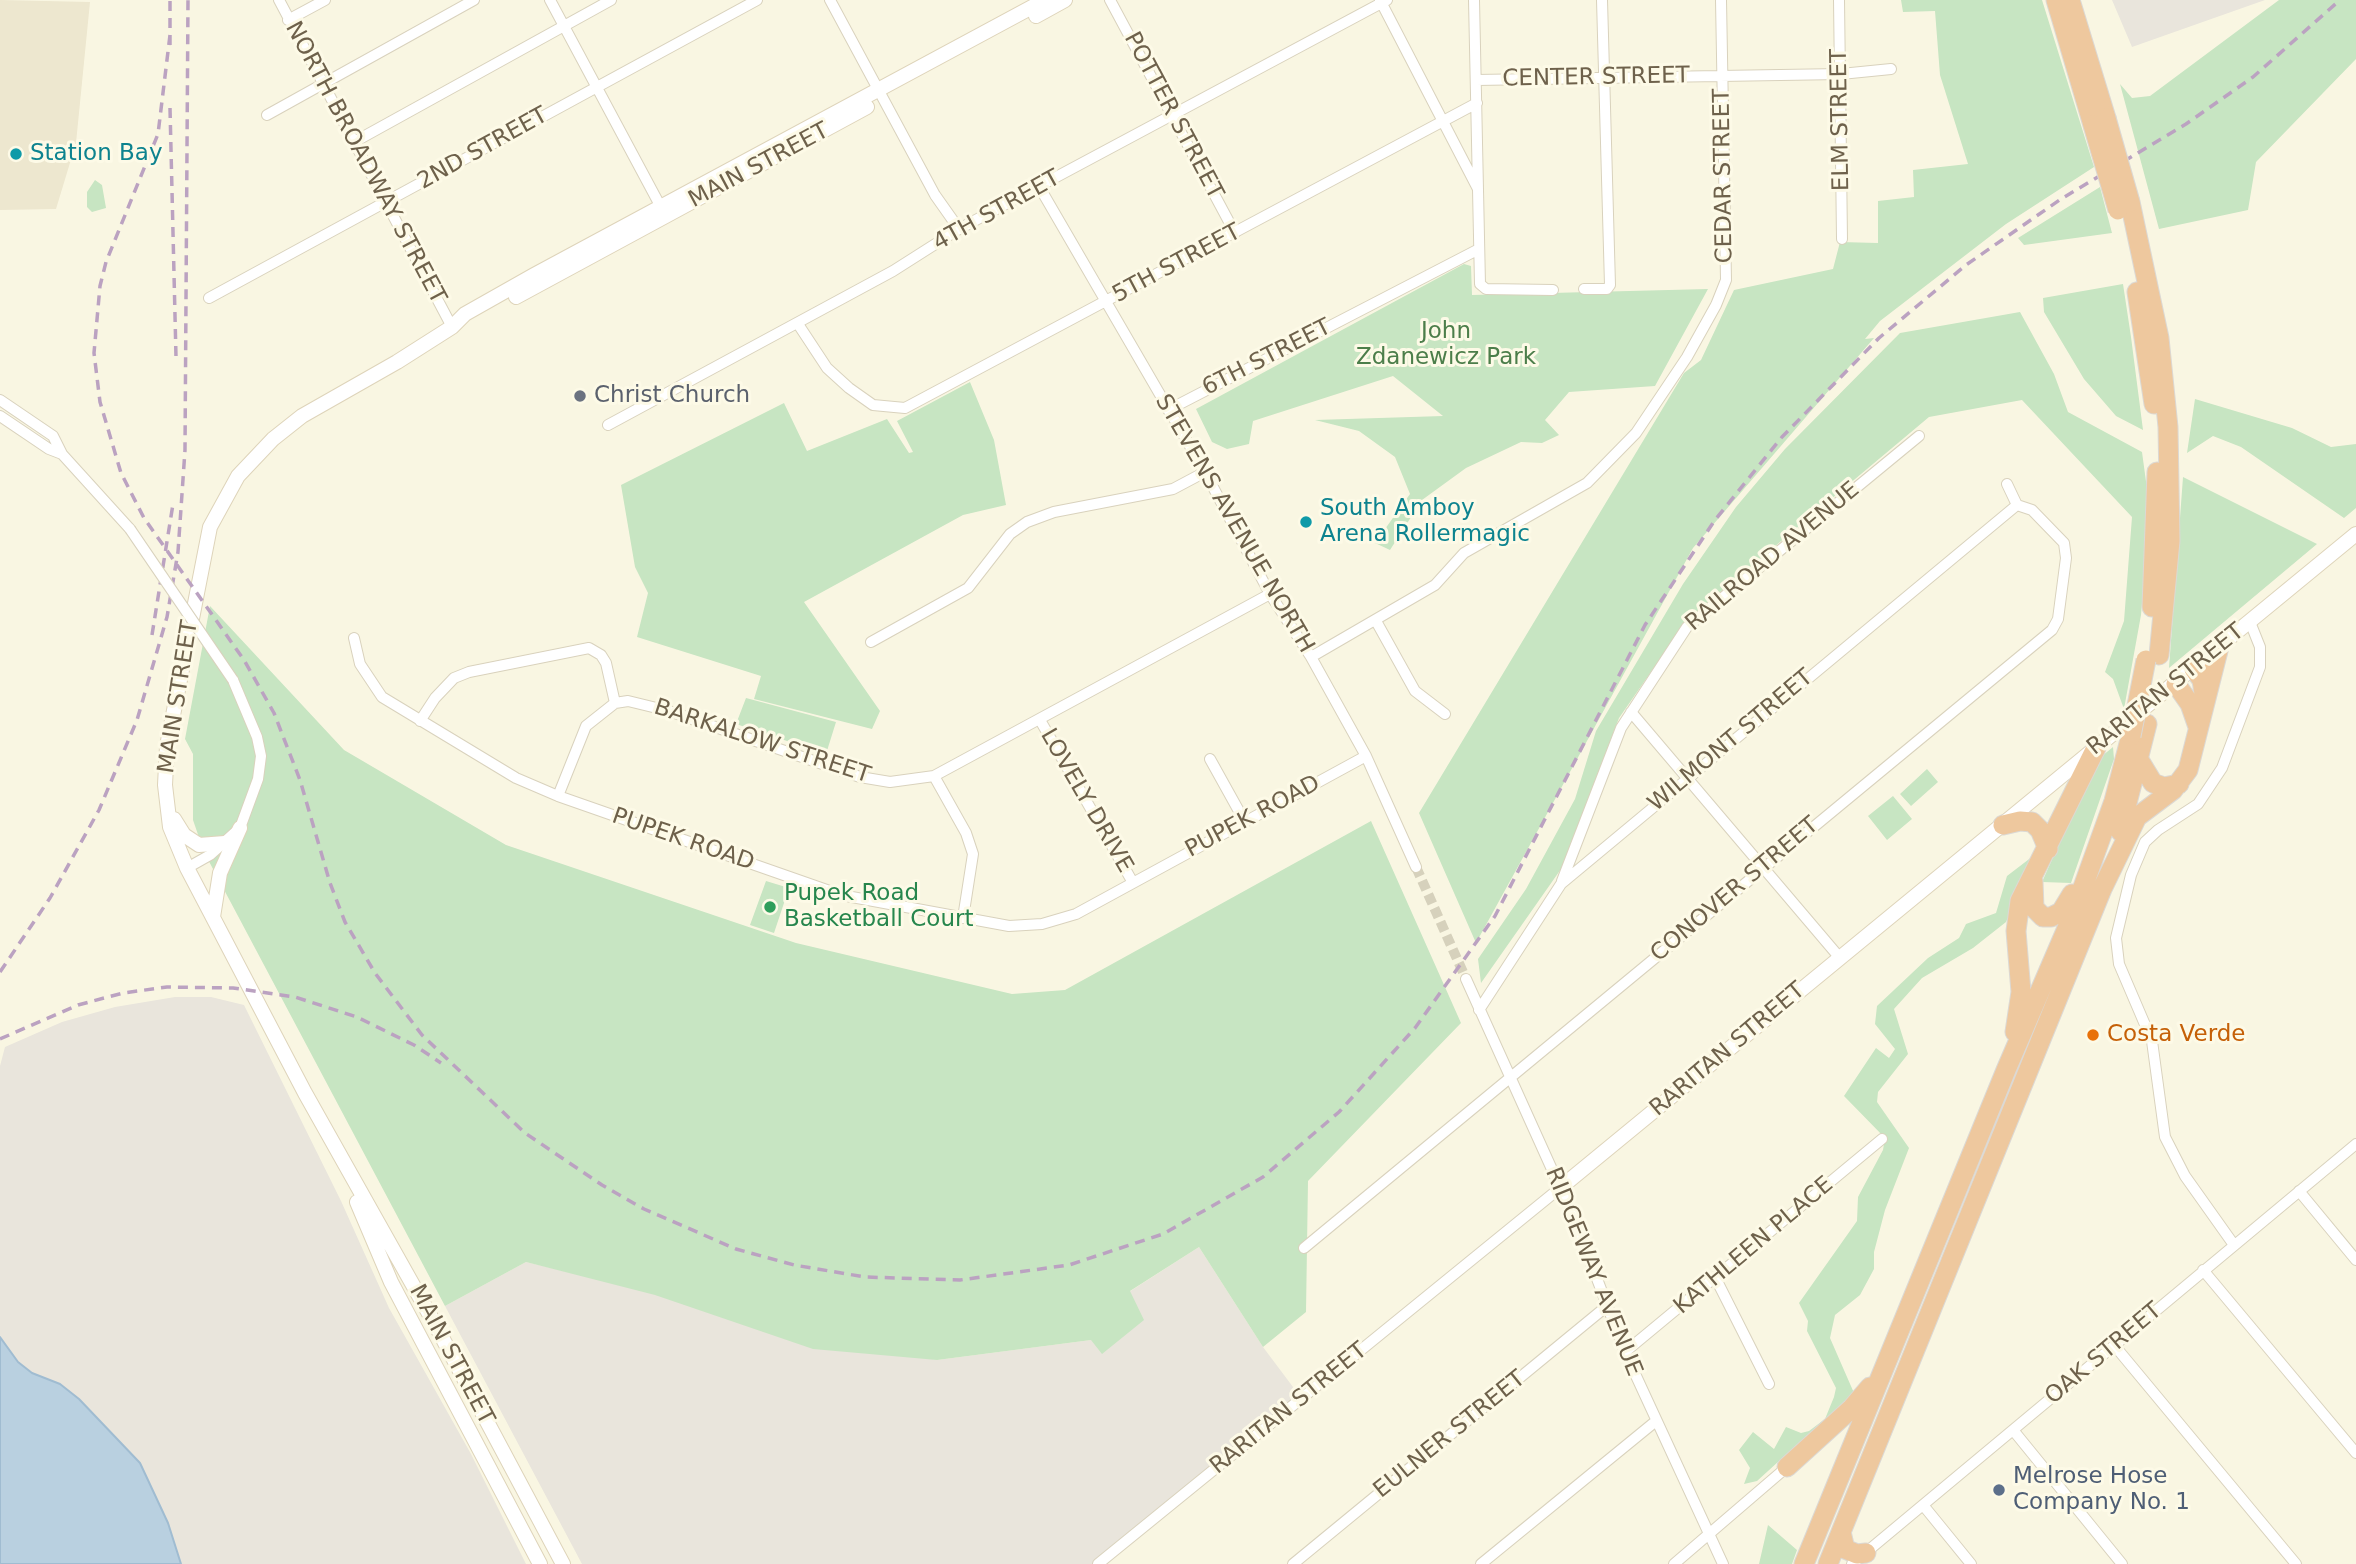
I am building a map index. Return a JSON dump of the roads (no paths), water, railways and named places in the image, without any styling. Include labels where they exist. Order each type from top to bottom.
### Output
[{"type":"highway","points":[[2056,0],[2099,121]]},
{"type":"highway","points":[[1804,1564],[2100,845],[2139,730],[2152,657],[2154,586],[2164,494],[2162,422],[2124,206],[2099,121],[2070,0]]},
{"type":"highway","points":[[1828,1564],[2102,889],[2137,817],[2179,785],[2190,764],[2197,727],[2219,647]]},
{"type":"highway","points":[[2194,669],[2202,680],[2205,701]]},
{"type":"highway","points":[[2176,684],[2190,704],[2197,727]]},
{"type":"highway","points":[[2102,889],[2139,760],[2139,730]]},
{"type":"highway","points":[[2006,1070],[2021,1003],[2017,915],[2024,894],[2096,748]]},
{"type":"highway","points":[[2139,760],[2153,783],[2164,787],[2179,785]]},
{"type":"highway","points":[[2003,825],[2024,820],[2032,822],[2040,831],[2048,849]]},
{"type":"highway","points":[[2033,879],[2032,898],[2036,912],[2047,918],[2056,916],[2067,904],[2100,845]]},
{"type":"highway","points":[[1787,1467],[1852,1408],[1885,1366]]},
{"type":"highway","points":[[1841,1532],[1845,1549],[1857,1554],[1859,1558]]},
{"type":"main road","name":"MAIN STREET","points":[[563,1564],[436,1326],[335,1149],[212,917],[170,827],[166,802],[167,746],[205,546],[228,492],[254,457],[302,416],[452,327],[470,323],[663,212],[880,94],[1045,0]]},
{"type":"main road","name":"MAIN STREET","points":[[880,94],[1065,0]]},
{"type":"main road","name":"RARITAN STREET","points":[[1560,1188],[2356,534]]},
{"type":"main road","points":[[166,802],[178,828],[189,839],[199,845],[225,843]]},
{"type":"main road","points":[[212,917],[223,866],[240,828]]},
{"type":"main road","name":"MAIN STREET","points":[[335,1149],[391,1282],[540,1564]]},
{"type":"street","name":"NORTH BROADWAY STREET","points":[[279,0],[452,327]]},
{"type":"street","points":[[288,20],[326,0]]},
{"type":"street","points":[[267,115],[474,0]]},
{"type":"street","points":[[550,0],[663,212]]},
{"type":"street","points":[[354,142],[611,0]]},
{"type":"street","name":"2ND STREET","points":[[209,298],[757,0]]},
{"type":"street","points":[[830,0],[935,195],[959,229]]},
{"type":"street","name":"POTTER STREET","points":[[1110,0],[1235,233]]},
{"type":"street","points":[[1474,0],[1480,284],[1486,289],[1553,290]]},
{"type":"street","points":[[1584,289],[1607,289],[1610,285],[1602,0]]},
{"type":"street","name":"CEDAR STREET","points":[[1311,657],[1435,585],[1464,553],[1587,483],[1636,433],[1681,366],[1717,305],[1726,280],[1721,0]]},
{"type":"street","name":"ELM STREET","points":[[1839,0],[1842,239]]},
{"type":"street","points":[[1383,1],[1480,192]]},
{"type":"street","name":"4TH STREET","points":[[608,425],[894,271],[959,229],[1040,188],[1383,1]]},
{"type":"street","name":"CENTER STREET","points":[[1476,80],[1841,74],[1891,69]]},
{"type":"street","name":"5TH STREET","points":[[798,324],[827,368],[873,405],[892,409],[916,404],[1477,103]]},
{"type":"street","name":"STEVENS AVENUE NORTH","points":[[1040,188],[1205,472],[1270,594],[1311,657],[1366,755],[1416,867]]},
{"type":"street","name":"6TH STREET","points":[[1168,410],[1479,249]]},
{"type":"street","points":[[0,400],[52,436],[62,454],[131,529],[233,680],[251,717],[261,756],[253,800],[240,828],[225,843],[187,868]]},
{"type":"street","points":[[0,416],[49,449],[62,454]]},
{"type":"street","name":"RAILROAD AVENUE","points":[[1561,884],[1621,728],[1687,627],[1919,436]]},
{"type":"street","points":[[871,642],[968,588],[1010,534],[1027,522],[1054,512],[1172,489],[1205,472]]},
{"type":"street","points":[[2007,484],[2017,505]]},
{"type":"street","name":"WILMONT STREET","points":[[1479,1010],[1561,884],[2017,505]]},
{"type":"street","name":"CONOVER STREET","points":[[1304,1248],[1764,865],[2052,630],[2058,619],[2066,558],[2064,543],[2032,510],[2017,505]]},
{"type":"street","name":"BARKALOW STREET","points":[[615,703],[628,701],[646,704],[860,778],[890,782],[934,776],[1270,594]]},
{"type":"street","points":[[1376,621],[1416,691],[1445,714]]},
{"type":"street","points":[[2234,1245],[2185,1176],[2165,1137],[2152,1041],[2119,964],[2116,938],[2131,875],[2145,842],[2158,830],[2198,804],[2212,788],[2222,768],[2260,667],[2260,647],[2250,622]]},
{"type":"street","name":"PUPEK ROAD","points":[[354,638],[360,664],[382,697],[516,778],[558,796],[841,895],[1009,926],[1042,924],[1076,914],[1366,755]]},
{"type":"street","points":[[420,721],[454,678],[469,672],[589,648],[600,654],[606,663],[615,703],[586,726],[558,796]]},
{"type":"street","points":[[1631,712],[1689,776],[1840,958]]},
{"type":"street","name":"LOVELY DRIVE","points":[[1040,720],[1132,881]]},
{"type":"street","points":[[1210,759],[1245,822]]},
{"type":"street","points":[[934,776],[966,833],[973,854],[963,918]]},
{"type":"street","name":"RIDGEWAY AVENUE","points":[[1466,979],[1560,1188],[1625,1352],[1723,1564]]},
{"type":"street","name":"KATHLEEN PLACE","points":[[1625,1352],[1882,1139]]},
{"type":"street","name":"OAK STREET","points":[[1859,1558],[2356,1144]]},
{"type":"street","name":"RARITAN STREET","points":[[1098,1564],[1560,1188]]},
{"type":"street","points":[[2299,1191],[2356,1260]]},
{"type":"street","points":[[2203,1270],[2356,1453]]},
{"type":"street","points":[[1716,1279],[1769,1384]]},
{"type":"street","name":"EULNER STREET","points":[[1293,1564],[1607,1306]]},
{"type":"street","points":[[2114,1345],[2296,1564]]},
{"type":"street","points":[[1481,1564],[1656,1422]]},
{"type":"street","points":[[2013,1430],[2122,1564]]},
{"type":"street","points":[[1674,1564],[1787,1467]]},
{"type":"street","points":[[1923,1505],[1971,1564]]},
{"type":"water","points":[[0,1337],[18,1362],[32,1373],[60,1384],[79,1399],[140,1463],[168,1523],[181,1564],[0,1564]]},
{"type":"tunnel","points":[[1416,867],[1466,979]]},
{"type":"railway","points":[[170,0],[170,45]]},
{"type":"railway","points":[[0,972],[50,898],[99,810],[137,720],[167,617],[178,552],[185,450],[188,0]]},
{"type":"railway","points":[[170,35],[158,134],[106,262],[100,286],[94,353],[100,402],[121,473],[144,518],[244,660],[274,713],[300,780],[330,883],[345,922],[375,973],[422,1035],[525,1133],[602,1185],[644,1209],[736,1249],[794,1265],[865,1277],[960,1280],[1069,1265],[1163,1234],[1263,1177],[1339,1112],[1415,1028],[1495,916],[1645,625],[1715,520],[1782,437],[1879,338],[1966,265],[2061,199],[2186,124],[2253,77],[2340,0]]},
{"type":"railway","points":[[170,108],[176,357]]},
{"type":"railway","points":[[152,635],[173,504]]},
{"type":"railway","points":[[0,1039],[78,1005],[123,993],[167,987],[233,988],[295,997],[357,1017],[414,1045],[441,1063]]},
{"type":"place","name":"Station Bay","points":[[16,154]]},
{"type":"place","name":"Christ Church","points":[[580,396]]},
{"type":"place","name":"South Amboy Arena Rollermagic","points":[[1306,522]]},
{"type":"place","name":"Pupek Road Basketball Court","points":[[770,907]]},
{"type":"place","name":"Costa Verde","points":[[2093,1035]]},
{"type":"place","name":"Melrose Hose Company No. 1","points":[[1999,1490]]},
{"type":"park label","name":"John Zdanewicz Park","points":[[1446,345]]}]
